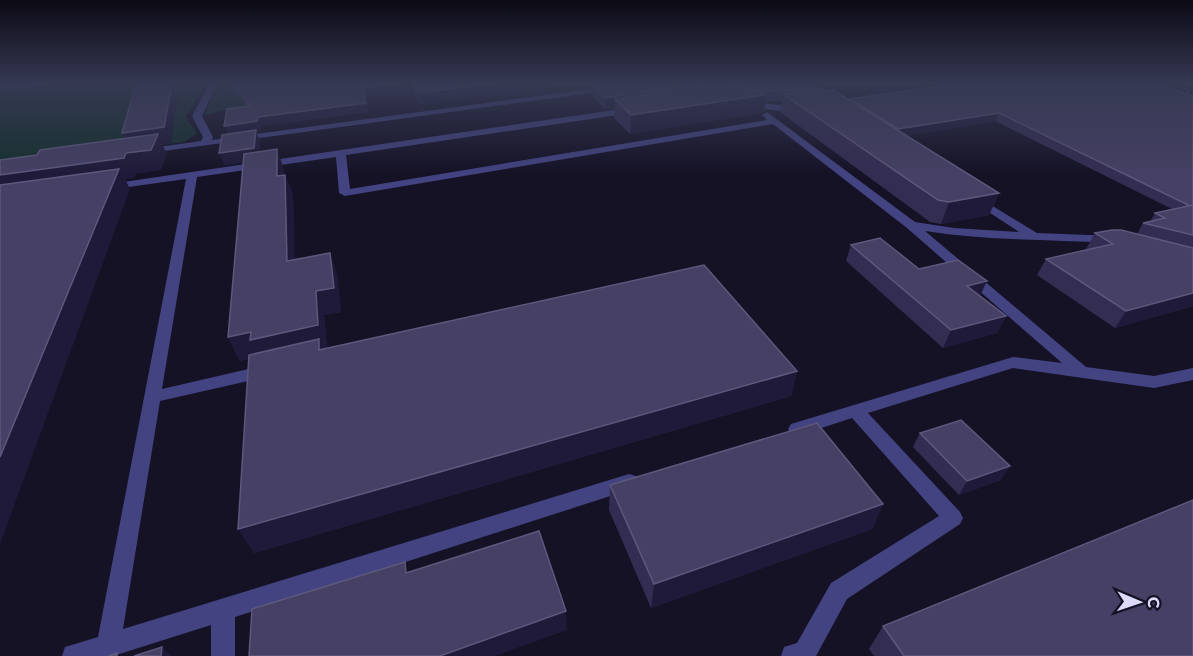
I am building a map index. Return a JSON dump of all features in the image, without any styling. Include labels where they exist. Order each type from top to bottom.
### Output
[{"type":"street","points":[[198,114],[197,116],[208,137],[205,144]]},
{"type":"street","points":[[136,153],[427,114]]},
{"type":"street","points":[[91,190],[611,114]]},
{"type":"street","points":[[765,114],[911,225],[1081,371]]},
{"type":"street","points":[[341,153],[345,193],[775,121]]},
{"type":"street","points":[[108,645],[192,175]]},
{"type":"street","points":[[966,192],[1034,237]]},
{"type":"street","points":[[911,225],[954,232],[1123,241]]},
{"type":"street","points":[[777,436],[1013,362],[1154,381],[1193,374]]},
{"type":"street","points":[[152,397],[278,368]]},
{"type":"street","points":[[802,655],[839,591],[953,518],[856,411]]},
{"type":"street","points":[[74,656],[642,478]]},
{"type":"street","points":[[223,610],[224,656]]},
{"type":"green space","points":[[0,114],[188,114],[186,117],[197,134],[184,142],[0,166]]},
{"type":"building","points":[[127,114],[166,114],[164,127],[122,133]]},
{"type":"building","points":[[226,114],[284,114],[258,117],[257,121],[224,126]]},
{"type":"building","points":[[812,114],[871,114],[999,193],[949,202],[938,200]]},
{"type":"building","points":[[873,114],[995,114],[898,129]]},
{"type":"building","points":[[1000,114],[1193,114],[1193,205],[1190,206]]},
{"type":"building","points":[[256,130],[254,148],[219,153],[222,135]]},
{"type":"building","points":[[158,134],[151,150],[126,153],[124,158],[0,175],[0,160],[37,155],[40,150]]},
{"type":"building","points":[[277,149],[277,176],[285,175],[287,261],[330,253],[334,288],[316,291],[318,325],[250,340],[251,332],[228,337],[244,154]]},
{"type":"building","points":[[119,169],[0,457],[0,185]]},
{"type":"building","points":[[1193,205],[1193,235],[1143,223],[1165,218],[1155,213]]},
{"type":"building","points":[[1121,230],[1193,248],[1193,293],[1126,311],[1046,259],[1113,244],[1095,233]]},
{"type":"building","points":[[880,238],[919,269],[958,260],[987,281],[967,286],[1006,316],[951,330],[851,245]]},
{"type":"building","points":[[704,265],[797,371],[238,529],[249,355],[319,339],[319,350]]},
{"type":"building","points":[[961,420],[1010,466],[967,481],[920,433]]},
{"type":"building","points":[[817,423],[883,504],[654,584],[610,485]]},
{"type":"building","points":[[1193,500],[1193,656],[904,656],[883,626]]},
{"type":"building","points":[[539,531],[566,611],[440,656],[249,656],[252,609],[405,562],[406,573]]},
{"type":"building","points":[[162,647],[161,656],[134,656]]}]
